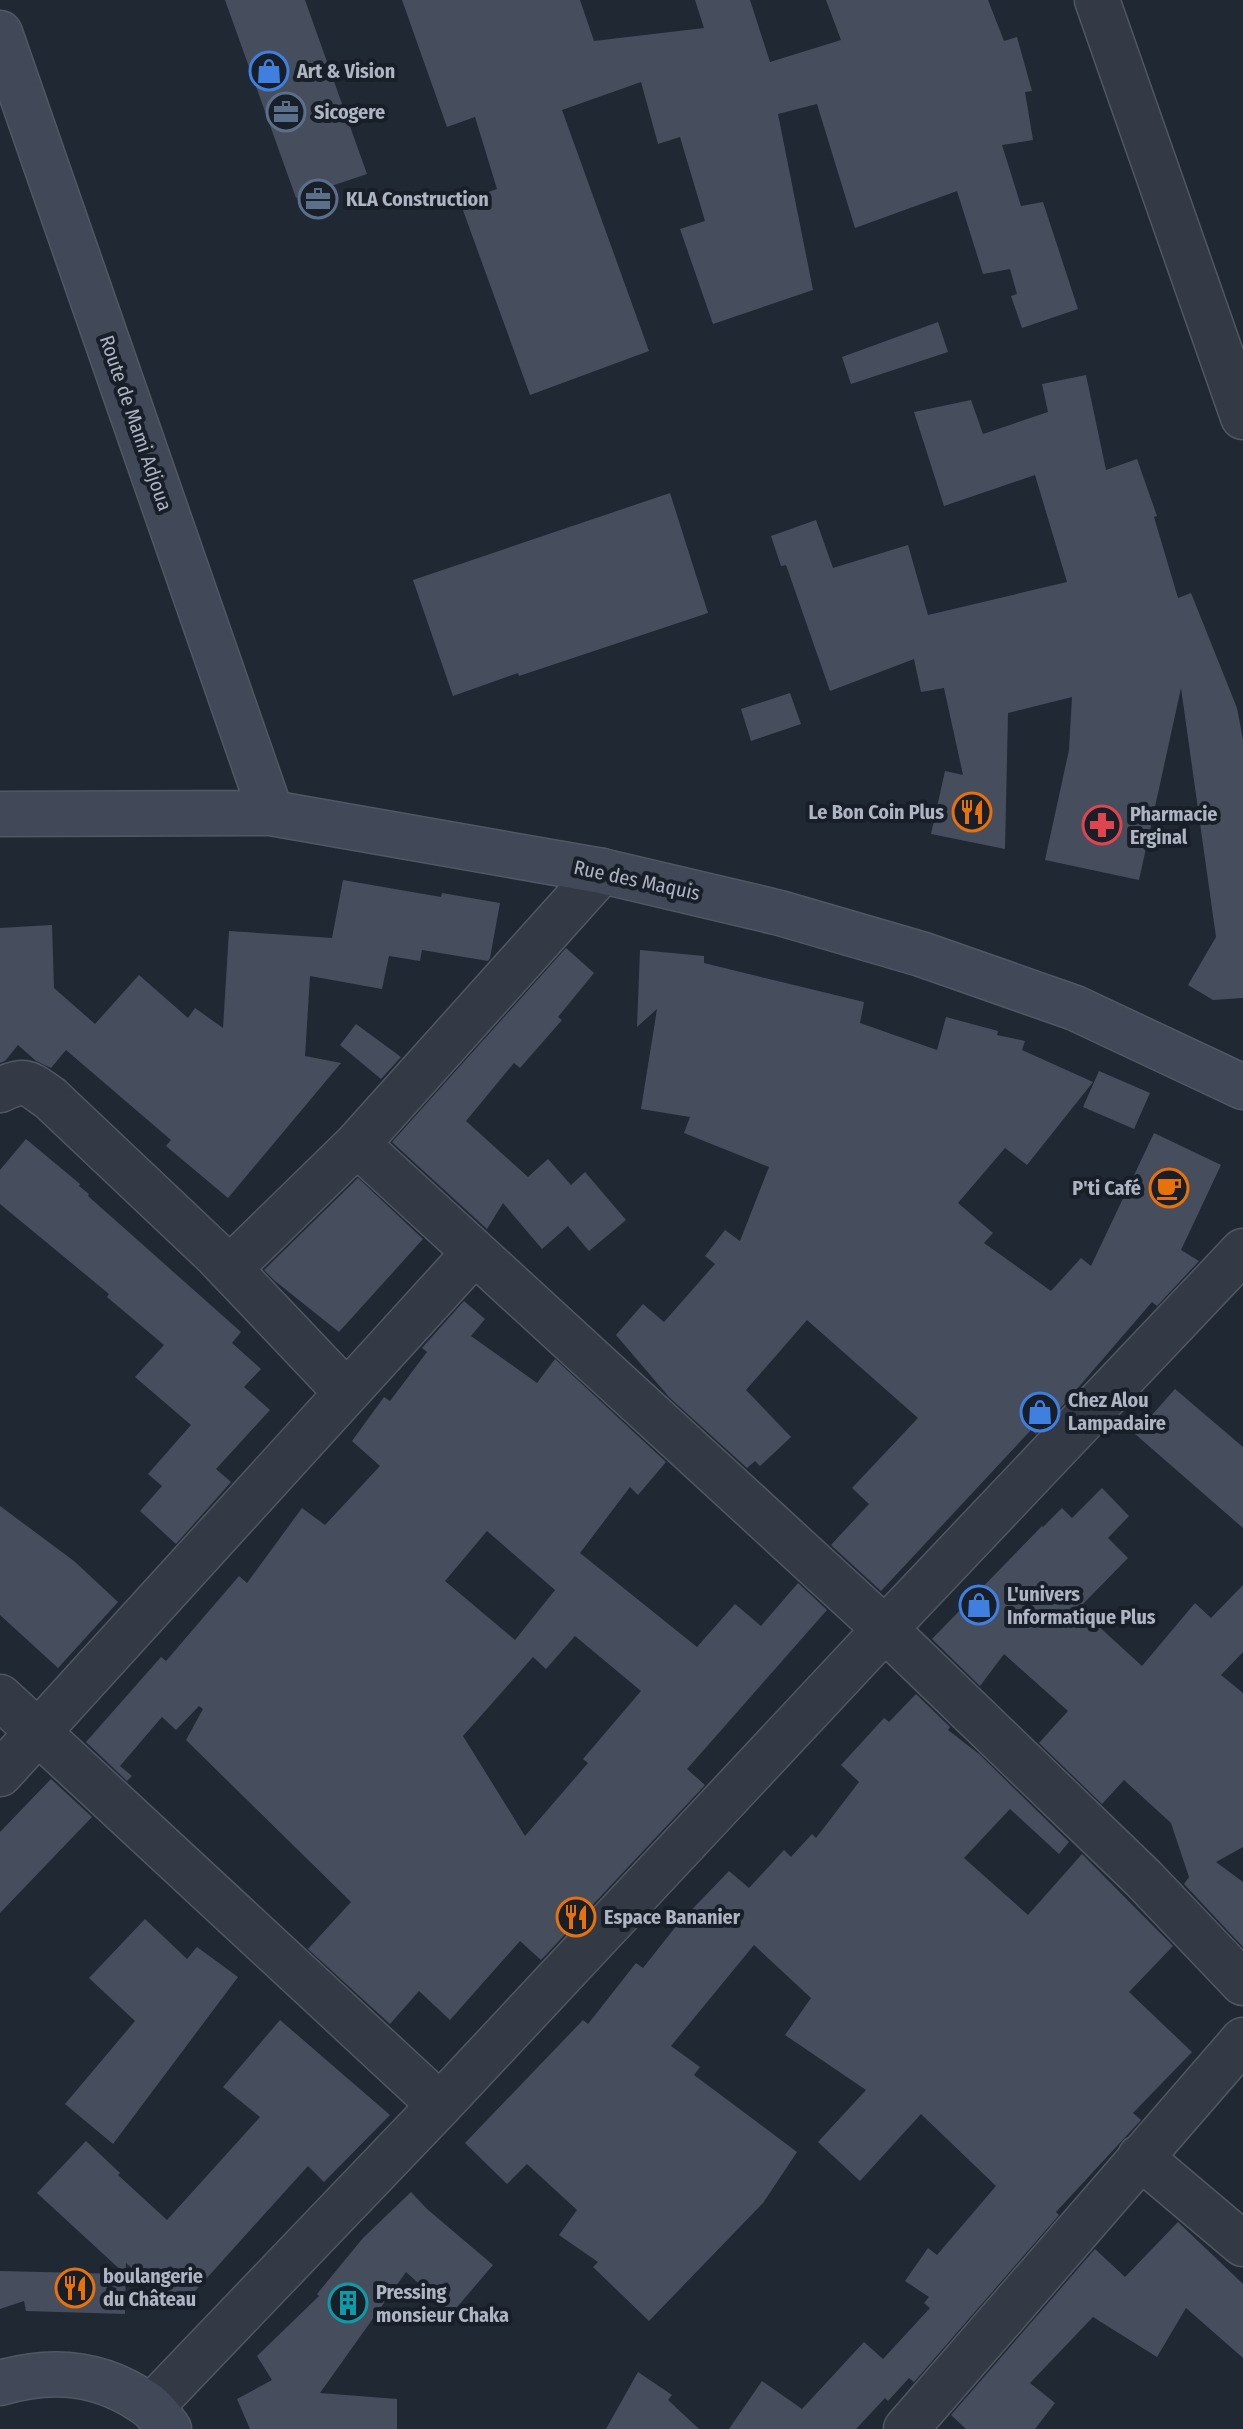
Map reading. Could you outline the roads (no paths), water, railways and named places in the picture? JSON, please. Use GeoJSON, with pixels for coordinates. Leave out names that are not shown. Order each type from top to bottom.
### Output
{"type":"FeatureCollection","features":[{"type":"Feature","properties":{"kind":"street"},"geometry":{"type":"LineString","coordinates":[[1097,0],[1243,417]]}},
{"type":"Feature","properties":{"kind":"street","name":"Route de Mami Adjoua"},"geometry":{"type":"LineString","coordinates":[[0,33],[271,813]]}},
{"type":"Feature","properties":{"kind":"street","name":"Rue des Maquis"},"geometry":{"type":"LineString","coordinates":[[0,814],[271,813],[602,871],[780,913],[921,954],[1075,1008],[1243,1087]]}},
{"type":"Feature","properties":{"kind":"street"},"geometry":{"type":"LineString","coordinates":[[229,1269],[357,1144],[602,871]]}},
{"type":"Feature","properties":{"kind":"street"},"geometry":{"type":"LineString","coordinates":[[0,1090],[27,1082],[50,1098],[229,1269],[346,1392]]}},
{"type":"Feature","properties":{"kind":"street"},"geometry":{"type":"LineString","coordinates":[[357,1144],[885,1629],[1143,1878],[1243,1983]]}},
{"type":"Feature","properties":{"kind":"street"},"geometry":{"type":"LineString","coordinates":[[0,2383],[53,2372],[105,2381],[160,2418],[440,2105],[1243,1251]]}},
{"type":"Feature","properties":{"kind":"street"},"geometry":{"type":"LineString","coordinates":[[0,1774],[474,1253]]}},
{"type":"Feature","properties":{"kind":"street"},"geometry":{"type":"LineString","coordinates":[[0,1697],[440,2105]]}},
{"type":"Feature","properties":{"kind":"street"},"geometry":{"type":"LineString","coordinates":[[906,2429],[1243,2040]]}},
{"type":"Feature","properties":{"kind":"street"},"geometry":{"type":"LineString","coordinates":[[1140,2157],[1243,2244]]}},
{"type":"Feature","properties":{"kind":"place","name":"Art & Vision"},"geometry":{"type":"Point","coordinates":[269,71]}},
{"type":"Feature","properties":{"kind":"place","name":"Sicogere"},"geometry":{"type":"Point","coordinates":[286,112]}},
{"type":"Feature","properties":{"kind":"place","name":"KLA Construction"},"geometry":{"type":"Point","coordinates":[318,199]}},
{"type":"Feature","properties":{"kind":"place","name":"Le Bon Coin Plus"},"geometry":{"type":"Point","coordinates":[972,812]}},
{"type":"Feature","properties":{"kind":"place","name":"Pharmacie Erginal"},"geometry":{"type":"Point","coordinates":[1102,825]}},
{"type":"Feature","properties":{"kind":"place","name":"P'ti Café"},"geometry":{"type":"Point","coordinates":[1169,1188]}},
{"type":"Feature","properties":{"kind":"place","name":"Chez Alou Lampadaire"},"geometry":{"type":"Point","coordinates":[1040,1412]}},
{"type":"Feature","properties":{"kind":"place","name":"L'univers Informatique Plus"},"geometry":{"type":"Point","coordinates":[979,1605]}},
{"type":"Feature","properties":{"kind":"place","name":"Espace Bananier"},"geometry":{"type":"Point","coordinates":[576,1917]}},
{"type":"Feature","properties":{"kind":"place","name":"boulangerie du Château"},"geometry":{"type":"Point","coordinates":[75,2288]}},
{"type":"Feature","properties":{"kind":"place","name":"Pressing monsieur Chaka"},"geometry":{"type":"Point","coordinates":[348,2303]}}]}
